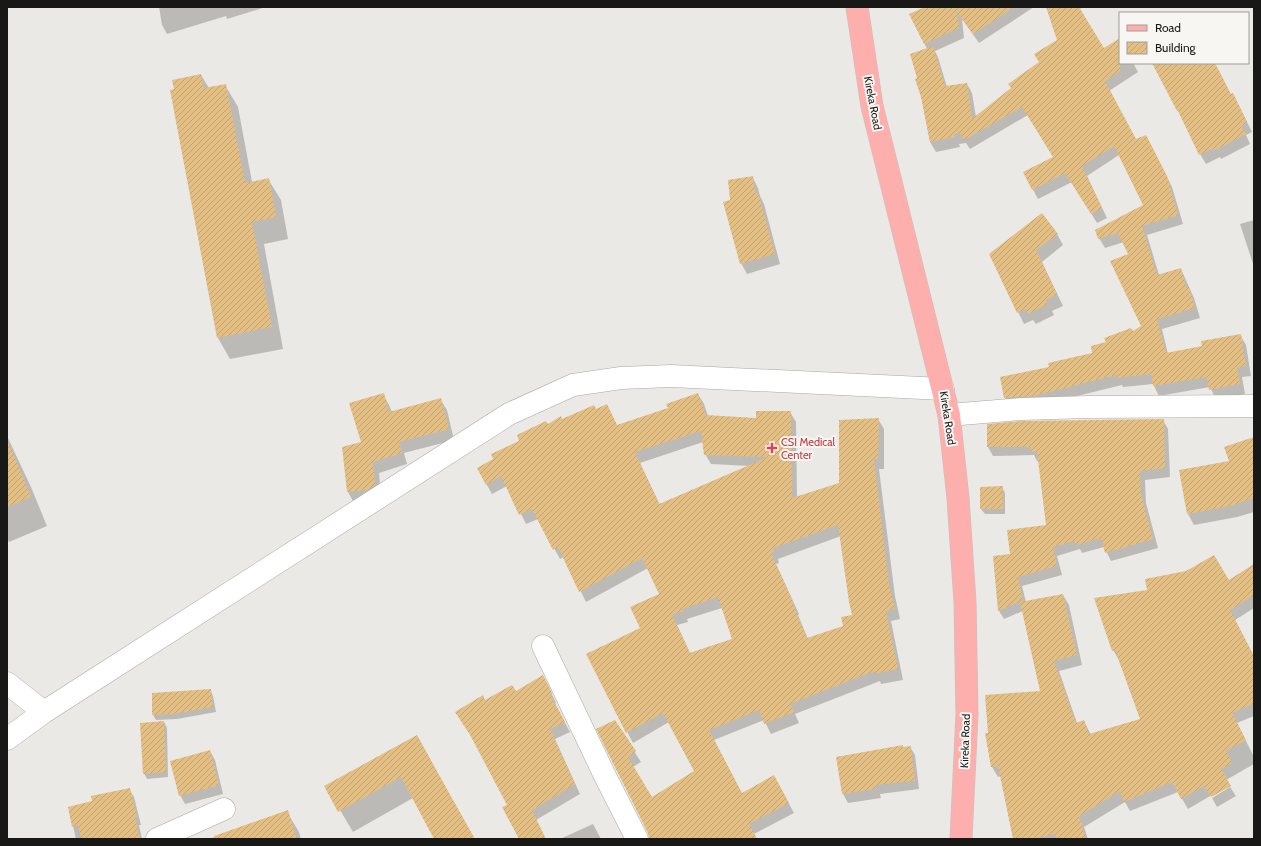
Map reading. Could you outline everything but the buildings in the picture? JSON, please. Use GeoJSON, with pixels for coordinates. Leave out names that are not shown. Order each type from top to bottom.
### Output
{"type":"FeatureCollection","features":[{"type":"Feature","properties":{"kind":"main road","name":"Kireka Road"},"geometry":{"type":"LineString","coordinates":[[858,7],[872,106],[949,415],[958,498],[965,602],[966,714],[961,839]]}},
{"type":"Feature","properties":{"kind":"street"},"geometry":{"type":"LineString","coordinates":[[7,740],[44,712],[509,414],[573,385],[621,378],[671,376],[943,389]]}},
{"type":"Feature","properties":{"kind":"street"},"geometry":{"type":"LineString","coordinates":[[949,415],[1044,408],[1254,406]]}},
{"type":"Feature","properties":{"kind":"street"},"geometry":{"type":"LineString","coordinates":[[543,646],[637,839]]}},
{"type":"Feature","properties":{"kind":"street"},"geometry":{"type":"LineString","coordinates":[[7,683],[44,712]]}},
{"type":"Feature","properties":{"kind":"street"},"geometry":{"type":"LineString","coordinates":[[157,839],[224,808]]}},
{"type":"Feature","properties":{"kind":"place","name":"CSI Medical Center"},"geometry":{"type":"Point","coordinates":[772,448]}}]}
